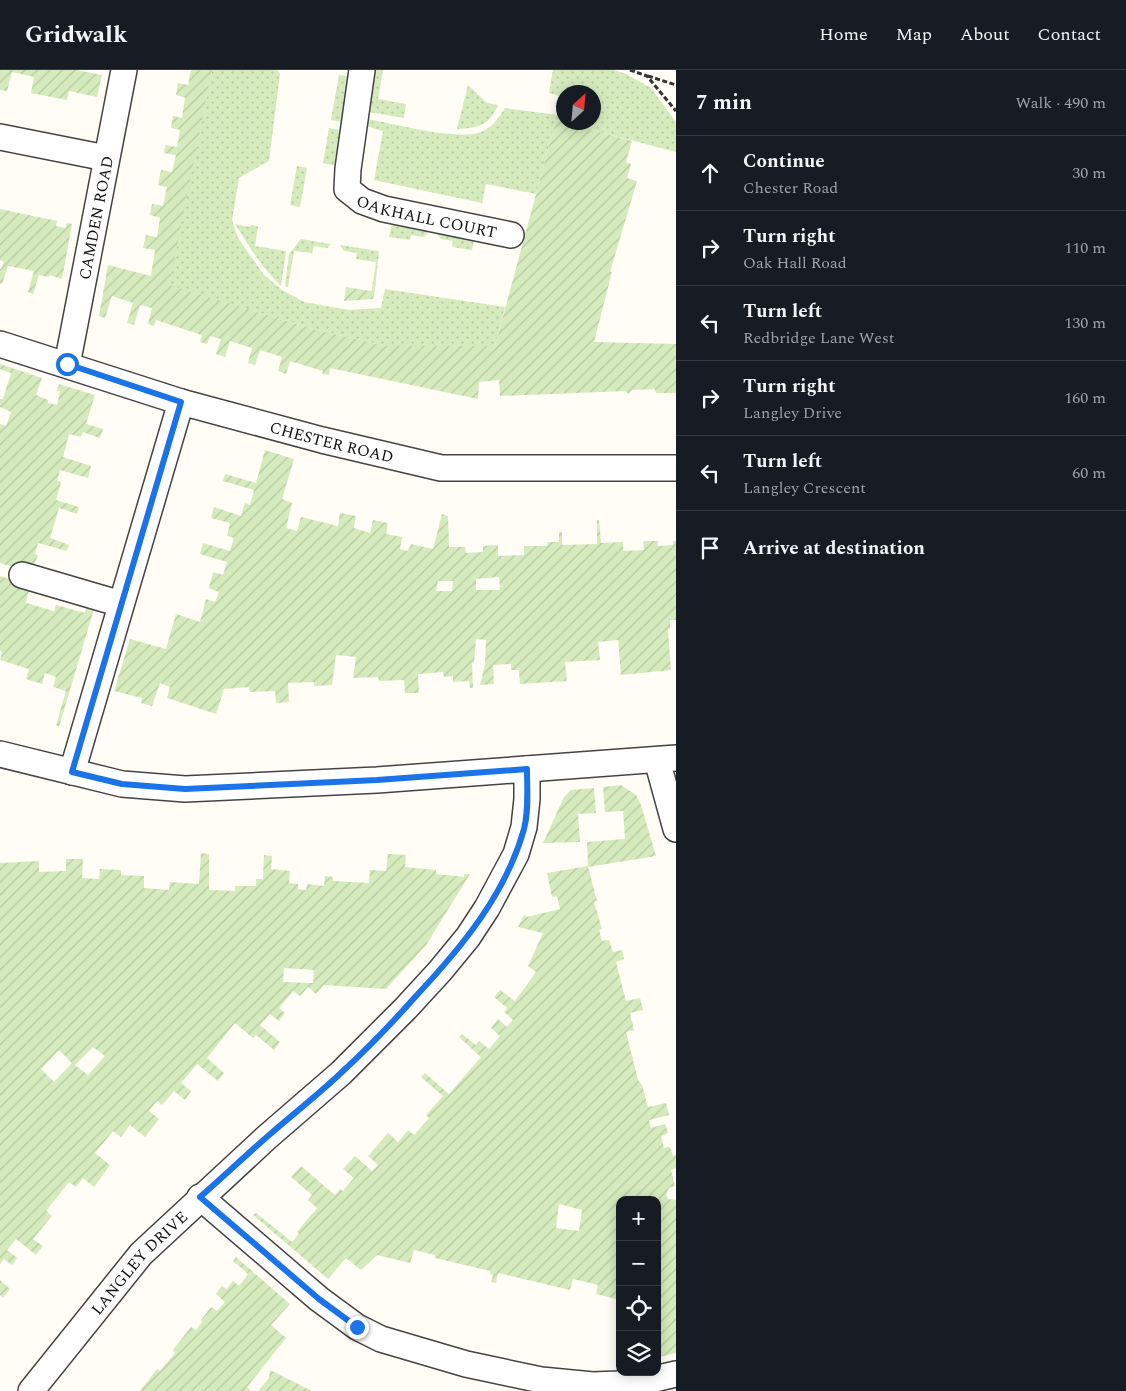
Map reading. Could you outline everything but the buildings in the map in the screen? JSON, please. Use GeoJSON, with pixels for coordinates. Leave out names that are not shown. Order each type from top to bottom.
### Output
{"type":"FeatureCollection","features":[{"type":"Feature","properties":{"kind":"street","name":"CAMDEN ROAD"},"geometry":{"type":"LineString","coordinates":[[67,364],[124,70]]}},
{"type":"Feature","properties":{"kind":"street","name":"OAKHALL COURT"},"geometry":{"type":"LineString","coordinates":[[362,70],[348,169],[348,189],[362,201],[384,209],[511,235]]}},
{"type":"Feature","properties":{"kind":"street"},"geometry":{"type":"LineString","coordinates":[[0,136],[106,158]]}},
{"type":"Feature","properties":{"kind":"street","name":"CHESTER ROAD"},"geometry":{"type":"LineString","coordinates":[[0,344],[181,402],[322,440],[441,468],[676,468]]}},
{"type":"Feature","properties":{"kind":"street"},"geometry":{"type":"LineString","coordinates":[[72,772],[181,402]]}},
{"type":"Feature","properties":{"kind":"street"},"geometry":{"type":"LineString","coordinates":[[22,575],[122,604]]}},
{"type":"Feature","properties":{"kind":"street"},"geometry":{"type":"LineString","coordinates":[[0,754],[122,784],[185,789],[377,780],[667,759],[676,829]]}},
{"type":"Feature","properties":{"kind":"street","name":"LANGLEY DRIVE"},"geometry":{"type":"LineString","coordinates":[[31,1391],[141,1254],[200,1197],[341,1073],[440,971],[468,937],[487,908],[516,854],[524,827],[527,799],[527,769]]}},
{"type":"Feature","properties":{"kind":"street"},"geometry":{"type":"LineString","coordinates":[[200,1197],[319,1299],[357,1327],[381,1339],[466,1364],[541,1380],[593,1385],[618,1384],[646,1381],[676,1374]]}},
{"type":"Feature","properties":{"kind":"path"},"geometry":{"type":"LineString","coordinates":[[630,70],[676,85]]}},
{"type":"Feature","properties":{"kind":"path"},"geometry":{"type":"LineString","coordinates":[[648,76],[676,111]]}},
{"type":"Feature","properties":{"kind":"green space"},"geometry":{"type":"Polygon","coordinates":[[[0,70],[77,70],[102,75],[97,97],[69,91],[67,100],[31,93],[34,77],[12,72],[7,91],[0,90],[0,70]]]}},
{"type":"Feature","properties":{"kind":"green space"},"geometry":{"type":"Polygon","coordinates":[[[191,70],[212,70],[169,285],[313,329],[386,346],[495,346],[556,120],[556,130],[592,130],[632,141],[626,162],[631,164],[627,178],[637,181],[610,272],[612,272],[594,342],[676,344],[676,393],[656,393],[655,389],[632,390],[629,394],[625,391],[500,396],[499,380],[479,382],[478,399],[330,368],[329,375],[322,374],[323,371],[290,361],[286,374],[278,371],[282,357],[260,350],[255,365],[248,363],[252,348],[230,341],[225,357],[216,354],[221,339],[210,336],[207,344],[200,342],[202,335],[156,320],[154,326],[148,324],[152,308],[140,305],[134,325],[127,323],[133,303],[112,296],[105,318],[99,316],[108,265],[151,276],[155,250],[143,248],[146,235],[157,237],[160,218],[150,215],[152,204],[163,206],[167,187],[158,185],[161,170],[172,172],[176,155],[164,153],[165,145],[177,147],[180,130],[171,128],[173,116],[182,118],[185,98],[176,95],[178,83],[188,85],[191,70]]]}},
{"type":"Feature","properties":{"kind":"green space"},"geometry":{"type":"Polygon","coordinates":[[[212,70],[277,70],[280,74],[269,161],[239,178],[232,220],[238,238],[264,275],[282,290],[304,302],[349,310],[381,308],[385,289],[505,307],[495,346],[386,346],[313,329],[168,285],[212,70]]]}},
{"type":"Feature","properties":{"kind":"green space"},"geometry":{"type":"Polygon","coordinates":[[[370,70],[383,70],[378,99],[406,104],[404,118],[363,111],[370,70]]]}},
{"type":"Feature","properties":{"kind":"green space"},"geometry":{"type":"Polygon","coordinates":[[[553,70],[614,70],[626,74],[651,88],[676,122],[676,152],[592,130],[601,130],[601,85],[556,85],[556,95],[549,93],[553,70]]]}},
{"type":"Feature","properties":{"kind":"green space"},"geometry":{"type":"Polygon","coordinates":[[[339,75],[352,77],[344,122],[331,120],[339,75]]]}},
{"type":"Feature","properties":{"kind":"green space"},"geometry":{"type":"Polygon","coordinates":[[[468,85],[487,103],[498,105],[487,122],[477,127],[457,129],[468,85]]]}},
{"type":"Feature","properties":{"kind":"green space"},"geometry":{"type":"Polygon","coordinates":[[[505,108],[556,115],[536,194],[486,184],[482,203],[374,180],[383,131],[366,126],[363,118],[438,133],[467,135],[486,129],[497,120],[505,108]]]}},
{"type":"Feature","properties":{"kind":"green space"},"geometry":{"type":"Polygon","coordinates":[[[329,128],[344,131],[337,166],[323,163],[329,128]]]}},
{"type":"Feature","properties":{"kind":"green space"},"geometry":{"type":"Polygon","coordinates":[[[297,166],[307,168],[300,207],[290,205],[297,166]]]}},
{"type":"Feature","properties":{"kind":"green space"},"geometry":{"type":"Polygon","coordinates":[[[0,209],[57,221],[56,226],[65,228],[67,223],[72,224],[62,279],[50,275],[48,277],[39,275],[33,294],[28,292],[34,271],[8,266],[2,284],[0,284],[0,269],[4,262],[0,260],[0,209]]]}},
{"type":"Feature","properties":{"kind":"green space"},"geometry":{"type":"Polygon","coordinates":[[[393,219],[429,226],[427,234],[423,237],[411,235],[410,240],[389,237],[393,219]]]}},
{"type":"Feature","properties":{"kind":"green space"},"geometry":{"type":"Polygon","coordinates":[[[235,224],[250,227],[251,225],[258,226],[255,246],[286,251],[281,286],[262,264],[235,224]]]}},
{"type":"Feature","properties":{"kind":"green space"},"geometry":{"type":"Polygon","coordinates":[[[438,227],[475,235],[472,250],[452,247],[453,241],[441,239],[437,234],[438,227]]]}},
{"type":"Feature","properties":{"kind":"green space"},"geometry":{"type":"Polygon","coordinates":[[[301,239],[331,244],[327,248],[314,246],[312,253],[294,251],[288,287],[285,286],[289,254],[301,239]]]}},
{"type":"Feature","properties":{"kind":"green space"},"geometry":{"type":"Polygon","coordinates":[[[340,245],[379,251],[375,290],[372,289],[376,262],[356,259],[357,253],[344,251],[340,245]]]}},
{"type":"Feature","properties":{"kind":"green space"},"geometry":{"type":"Polygon","coordinates":[[[346,287],[375,290],[373,299],[344,301],[346,287]]]}},
{"type":"Feature","properties":{"kind":"green space"},"geometry":{"type":"Polygon","coordinates":[[[0,364],[42,378],[36,395],[48,400],[48,403],[57,405],[60,391],[57,391],[59,384],[95,395],[86,424],[103,429],[100,438],[83,432],[81,437],[69,434],[63,457],[91,466],[88,478],[60,470],[57,481],[61,482],[56,500],[79,507],[77,514],[59,508],[50,538],[69,545],[67,551],[38,543],[35,554],[38,555],[34,566],[38,575],[0,563],[0,424],[6,426],[11,412],[0,407],[0,399],[3,399],[11,373],[0,369],[0,364]]]}},
{"type":"Feature","properties":{"kind":"green space"},"geometry":{"type":"Polygon","coordinates":[[[265,450],[294,459],[282,499],[292,503],[286,528],[297,531],[301,517],[338,526],[340,513],[356,516],[354,528],[370,533],[373,520],[388,523],[386,534],[402,537],[400,549],[408,551],[411,544],[433,549],[442,514],[448,516],[449,547],[465,547],[466,553],[483,552],[483,546],[498,545],[498,556],[524,555],[524,546],[547,546],[548,542],[559,542],[559,532],[562,532],[562,545],[597,544],[597,520],[599,520],[601,543],[623,542],[623,551],[644,550],[643,541],[658,541],[658,546],[673,545],[673,541],[676,541],[676,620],[670,620],[670,629],[668,630],[671,670],[621,675],[618,640],[598,642],[600,660],[565,662],[567,681],[520,684],[519,670],[511,670],[511,664],[493,665],[494,684],[480,685],[485,664],[486,640],[476,639],[474,662],[472,663],[473,688],[470,688],[469,681],[453,682],[453,676],[444,677],[443,672],[418,674],[419,693],[405,693],[404,680],[379,681],[378,677],[353,678],[356,657],[336,655],[332,685],[314,686],[314,682],[288,683],[289,702],[276,703],[275,691],[250,692],[249,687],[224,689],[216,714],[167,698],[170,687],[160,683],[152,706],[141,703],[142,698],[114,691],[130,639],[166,649],[176,614],[200,622],[206,599],[215,602],[219,592],[209,588],[213,572],[223,575],[227,562],[200,554],[203,543],[230,551],[234,538],[227,536],[230,523],[211,518],[214,507],[241,516],[245,503],[250,505],[254,490],[223,481],[225,474],[256,483],[265,450]],[[499,577],[476,579],[476,590],[500,590],[499,577]],[[438,581],[436,591],[452,591],[453,581],[438,581]]]}},
{"type":"Feature","properties":{"kind":"green space"},"geometry":{"type":"Polygon","coordinates":[[[0,576],[16,581],[29,590],[26,603],[54,611],[56,605],[85,613],[89,601],[96,602],[59,727],[56,725],[66,691],[53,687],[56,677],[45,673],[42,684],[26,679],[29,669],[0,660],[2,652],[0,651],[0,576]]]}},
{"type":"Feature","properties":{"kind":"green space"},"geometry":{"type":"Polygon","coordinates":[[[621,785],[636,795],[641,805],[656,856],[588,867],[597,901],[594,902],[602,929],[599,930],[602,941],[609,940],[613,952],[622,950],[624,959],[616,962],[626,1001],[640,998],[643,1010],[630,1013],[634,1030],[626,1032],[638,1080],[642,1085],[648,1107],[666,1103],[669,1115],[649,1120],[651,1128],[665,1124],[668,1133],[661,1136],[664,1148],[670,1147],[673,1156],[676,1155],[676,1168],[671,1170],[675,1186],[669,1188],[666,1195],[668,1199],[676,1200],[676,1353],[661,1357],[661,1196],[616,1196],[616,1299],[596,1294],[598,1285],[573,1279],[570,1290],[498,1273],[496,1283],[491,1282],[493,1275],[490,1274],[490,1271],[435,1258],[435,1255],[414,1250],[410,1263],[377,1255],[361,1270],[346,1258],[328,1279],[253,1215],[256,1213],[292,1242],[299,1234],[297,1232],[317,1208],[308,1200],[312,1195],[291,1177],[301,1166],[335,1195],[340,1189],[343,1191],[354,1178],[343,1169],[355,1156],[372,1171],[378,1165],[368,1156],[388,1133],[398,1142],[408,1130],[414,1135],[429,1118],[426,1115],[443,1096],[421,1077],[425,1073],[449,1094],[481,1057],[459,1037],[462,1034],[476,1045],[479,1041],[489,1049],[500,1036],[491,1028],[498,1019],[507,1027],[513,1020],[504,1012],[507,1008],[494,997],[500,990],[515,1001],[536,972],[528,966],[543,933],[518,927],[524,915],[527,917],[560,909],[557,896],[552,897],[547,873],[588,866],[587,842],[625,839],[623,811],[605,812],[603,787],[621,785]],[[559,1204],[556,1228],[579,1231],[582,1210],[559,1204]]]}},
{"type":"Feature","properties":{"kind":"green space"},"geometry":{"type":"Polygon","coordinates":[[[594,788],[596,813],[578,814],[580,842],[543,843],[564,797],[571,790],[594,788]]]}},
{"type":"Feature","properties":{"kind":"green space"},"geometry":{"type":"Polygon","coordinates":[[[201,853],[209,854],[209,890],[235,891],[235,886],[256,886],[256,879],[263,879],[264,855],[272,856],[271,869],[290,871],[289,883],[298,884],[298,889],[306,890],[307,884],[324,886],[325,876],[333,877],[333,881],[369,883],[370,870],[386,871],[388,854],[406,855],[405,867],[436,870],[436,874],[464,877],[464,874],[470,874],[426,945],[386,989],[324,985],[316,994],[308,987],[300,996],[293,991],[279,1008],[285,1013],[279,1021],[270,1014],[260,1025],[280,1042],[274,1050],[256,1035],[253,1038],[235,1023],[207,1058],[224,1073],[218,1081],[197,1064],[181,1083],[191,1091],[185,1100],[174,1091],[162,1105],[157,1101],[149,1111],[159,1119],[145,1137],[130,1125],[121,1137],[113,1131],[95,1153],[110,1165],[94,1187],[83,1178],[76,1187],[69,1182],[46,1211],[52,1216],[33,1239],[43,1246],[36,1255],[16,1239],[7,1250],[17,1258],[12,1265],[4,1259],[0,1264],[0,863],[39,861],[39,872],[66,871],[66,859],[83,859],[82,878],[99,879],[100,869],[121,870],[121,875],[144,876],[144,888],[169,890],[170,882],[199,884],[201,853]],[[284,968],[283,982],[313,983],[314,970],[284,968]],[[93,1047],[75,1065],[88,1075],[105,1056],[93,1047]],[[59,1050],[41,1069],[54,1082],[72,1063],[59,1050]]]}},
{"type":"Feature","properties":{"kind":"green space"},"geometry":{"type":"Polygon","coordinates":[[[236,1257],[290,1304],[271,1325],[286,1338],[247,1387],[251,1391],[140,1391],[157,1369],[160,1371],[175,1353],[173,1350],[191,1327],[196,1330],[211,1307],[217,1311],[225,1302],[216,1294],[222,1286],[227,1289],[233,1281],[239,1286],[248,1274],[233,1261],[236,1257]]]}},
{"type":"Feature","properties":{"kind":"green space"},"geometry":{"type":"Polygon","coordinates":[[[0,1280],[10,1289],[3,1298],[0,1295],[0,1280]]]}},
{"type":"Feature","properties":{"kind":"green space"},"geometry":{"type":"Polygon","coordinates":[[[270,1370],[312,1391],[258,1391],[269,1378],[270,1370]]]}},
{"type":"Feature","properties":{"kind":"route"},"geometry":{"type":"LineString","coordinates":[[67,364],[181,402],[72,772],[122,784],[185,789],[377,780],[527,769],[527,799],[524,827],[516,854],[487,908],[468,937],[440,971],[374,1041],[341,1073],[200,1197],[319,1299],[357,1327]]}}]}
